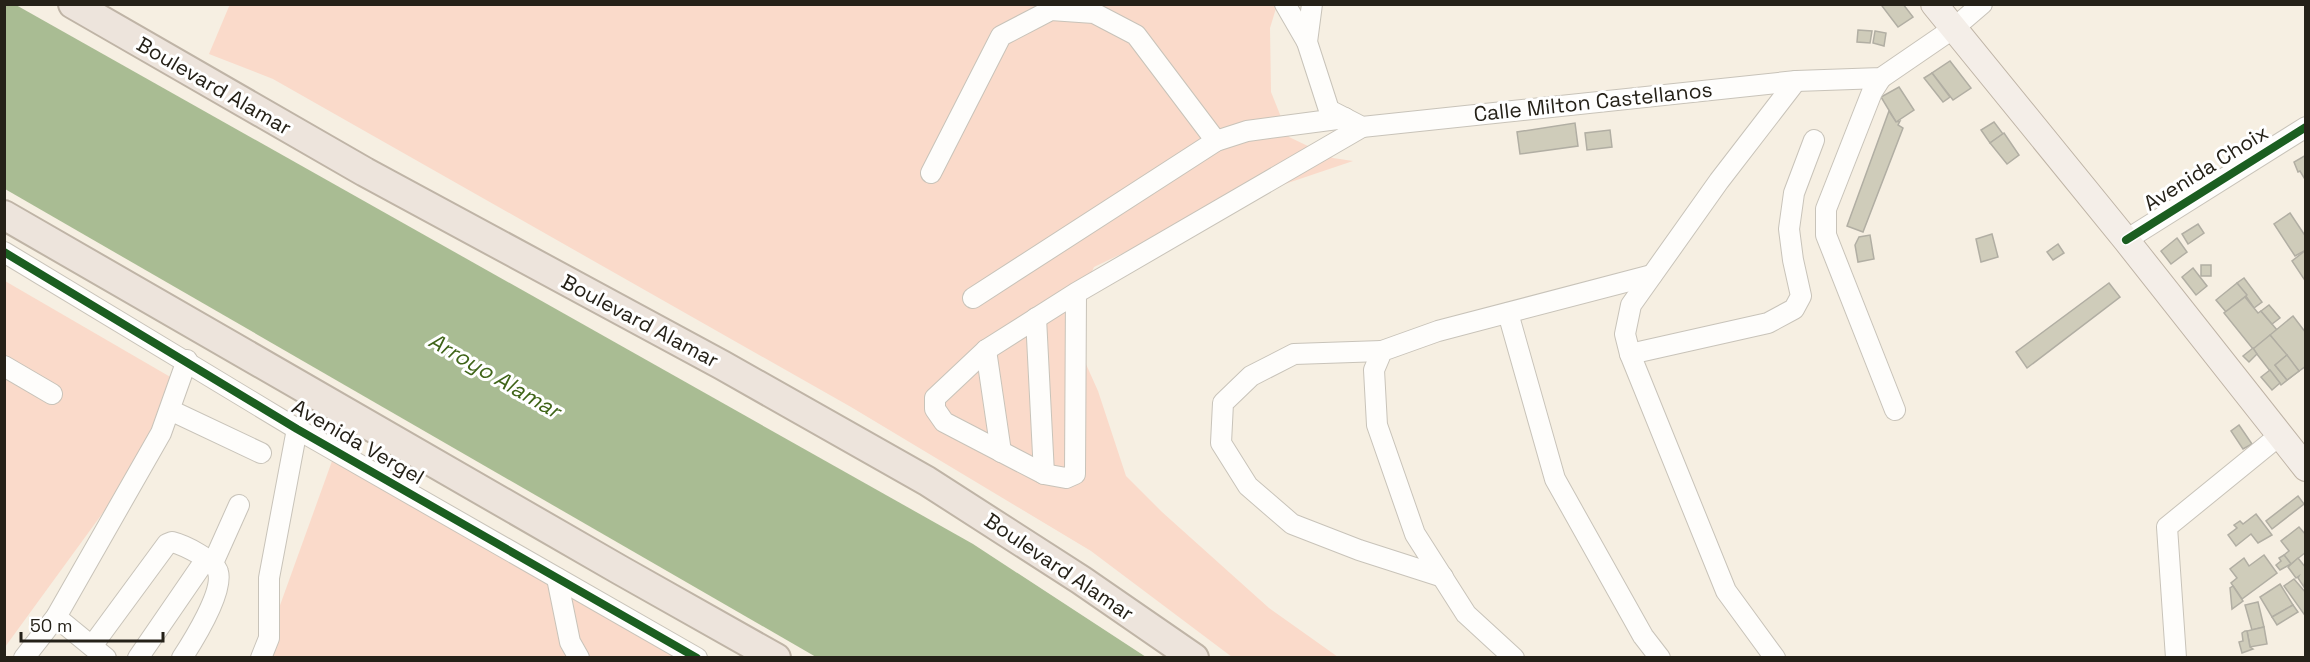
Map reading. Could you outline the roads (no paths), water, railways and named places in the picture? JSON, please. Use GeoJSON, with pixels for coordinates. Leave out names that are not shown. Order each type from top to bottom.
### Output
{"type":"FeatureCollection","features":[{"type":"Feature","properties":{"kind":"highway","name":"Boulevard Alamar"},"geometry":{"type":"LineString","coordinates":[[73,4],[365,172],[722,365],[927,482],[1071,574],[1194,657]]}},
{"type":"Feature","properties":{"kind":"highway"},"geometry":{"type":"LineString","coordinates":[[4,214],[599,558],[776,657]]}},
{"type":"Feature","properties":{"kind":"main road"},"geometry":{"type":"LineString","coordinates":[[1934,4],[2126,240],[2306,468]]}},
{"type":"Feature","properties":{"kind":"street"},"geometry":{"type":"LineString","coordinates":[[1285,4],[1307,42],[1329,110],[1354,122]]}},
{"type":"Feature","properties":{"kind":"street"},"geometry":{"type":"LineString","coordinates":[[1307,42],[1312,4]]}},
{"type":"Feature","properties":{"kind":"street"},"geometry":{"type":"LineString","coordinates":[[1896,410],[1826,235],[1826,209],[1872,92],[1881,78],[1954,28],[1982,4]]}},
{"type":"Feature","properties":{"kind":"street"},"geometry":{"type":"LineString","coordinates":[[931,173],[1001,36],[1051,10],[1094,13],[1136,34],[1216,141]]}},
{"type":"Feature","properties":{"kind":"street","name":"Calle Milton Castellanos"},"geometry":{"type":"LineString","coordinates":[[973,298],[1216,141],[1247,130],[1796,81],[1881,78]]}},
{"type":"Feature","properties":{"kind":"street"},"geometry":{"type":"LineString","coordinates":[[1775,657],[1726,591],[1630,354],[1625,334],[1631,304],[1719,182],[1796,81]]}},
{"type":"Feature","properties":{"kind":"street"},"geometry":{"type":"LineString","coordinates":[[1076,293],[1075,474],[1066,478],[1044,474],[944,422],[935,409],[935,398],[986,350],[1076,293],[1354,122]]}},
{"type":"Feature","properties":{"kind":"street","name":"Avenida Choix"},"geometry":{"type":"LineString","coordinates":[[2126,240],[2306,127]]}},
{"type":"Feature","properties":{"kind":"street"},"geometry":{"type":"LineString","coordinates":[[1630,354],[1768,323],[1794,309],[1801,296],[1789,229],[1794,193],[1814,140]]}},
{"type":"Feature","properties":{"kind":"street","name":"Avenida Vergel"},"geometry":{"type":"LineString","coordinates":[[4,252],[187,360],[297,429],[697,657]]}},
{"type":"Feature","properties":{"kind":"street"},"geometry":{"type":"LineString","coordinates":[[1443,577],[1359,550],[1292,524],[1248,486],[1221,443],[1223,403],[1251,376],[1294,354],[1382,351],[1438,331],[1652,275]]}},
{"type":"Feature","properties":{"kind":"street"},"geometry":{"type":"LineString","coordinates":[[1508,313],[1556,479],[1643,636],[1659,657]]}},
{"type":"Feature","properties":{"kind":"street"},"geometry":{"type":"LineString","coordinates":[[1036,318],[1044,474]]}},
{"type":"Feature","properties":{"kind":"street"},"geometry":{"type":"LineString","coordinates":[[986,350],[1002,452]]}},
{"type":"Feature","properties":{"kind":"street"},"geometry":{"type":"LineString","coordinates":[[1382,351],[1374,370],[1377,425],[1415,534],[1466,614],[1514,657]]}},
{"type":"Feature","properties":{"kind":"street"},"geometry":{"type":"LineString","coordinates":[[27,656],[56,617],[161,433],[187,360]]}},
{"type":"Feature","properties":{"kind":"street"},"geometry":{"type":"LineString","coordinates":[[4,366],[52,394]]}},
{"type":"Feature","properties":{"kind":"street"},"geometry":{"type":"LineString","coordinates":[[170,410],[261,453]]}},
{"type":"Feature","properties":{"kind":"street"},"geometry":{"type":"LineString","coordinates":[[261,657],[269,638],[269,578],[297,429]]}},
{"type":"Feature","properties":{"kind":"street"},"geometry":{"type":"LineString","coordinates":[[2176,657],[2167,527],[2280,435]]}},
{"type":"Feature","properties":{"kind":"street"},"geometry":{"type":"LineString","coordinates":[[138,657],[209,561],[239,505]]}},
{"type":"Feature","properties":{"kind":"street"},"geometry":{"type":"LineString","coordinates":[[56,617],[99,652],[167,544],[172,542],[179,544],[209,561],[218,572],[219,580],[206,619],[183,657]]}},
{"type":"Feature","properties":{"kind":"street"},"geometry":{"type":"LineString","coordinates":[[557,578],[570,642],[579,657]]}},
{"type":"Feature","properties":{"kind":"water","name":"Arroyo Alamar"},"geometry":{"type":"Polygon","coordinates":[[[5,4],[16,5],[973,544],[1146,657],[816,657],[5,189],[5,4]]]}}]}
